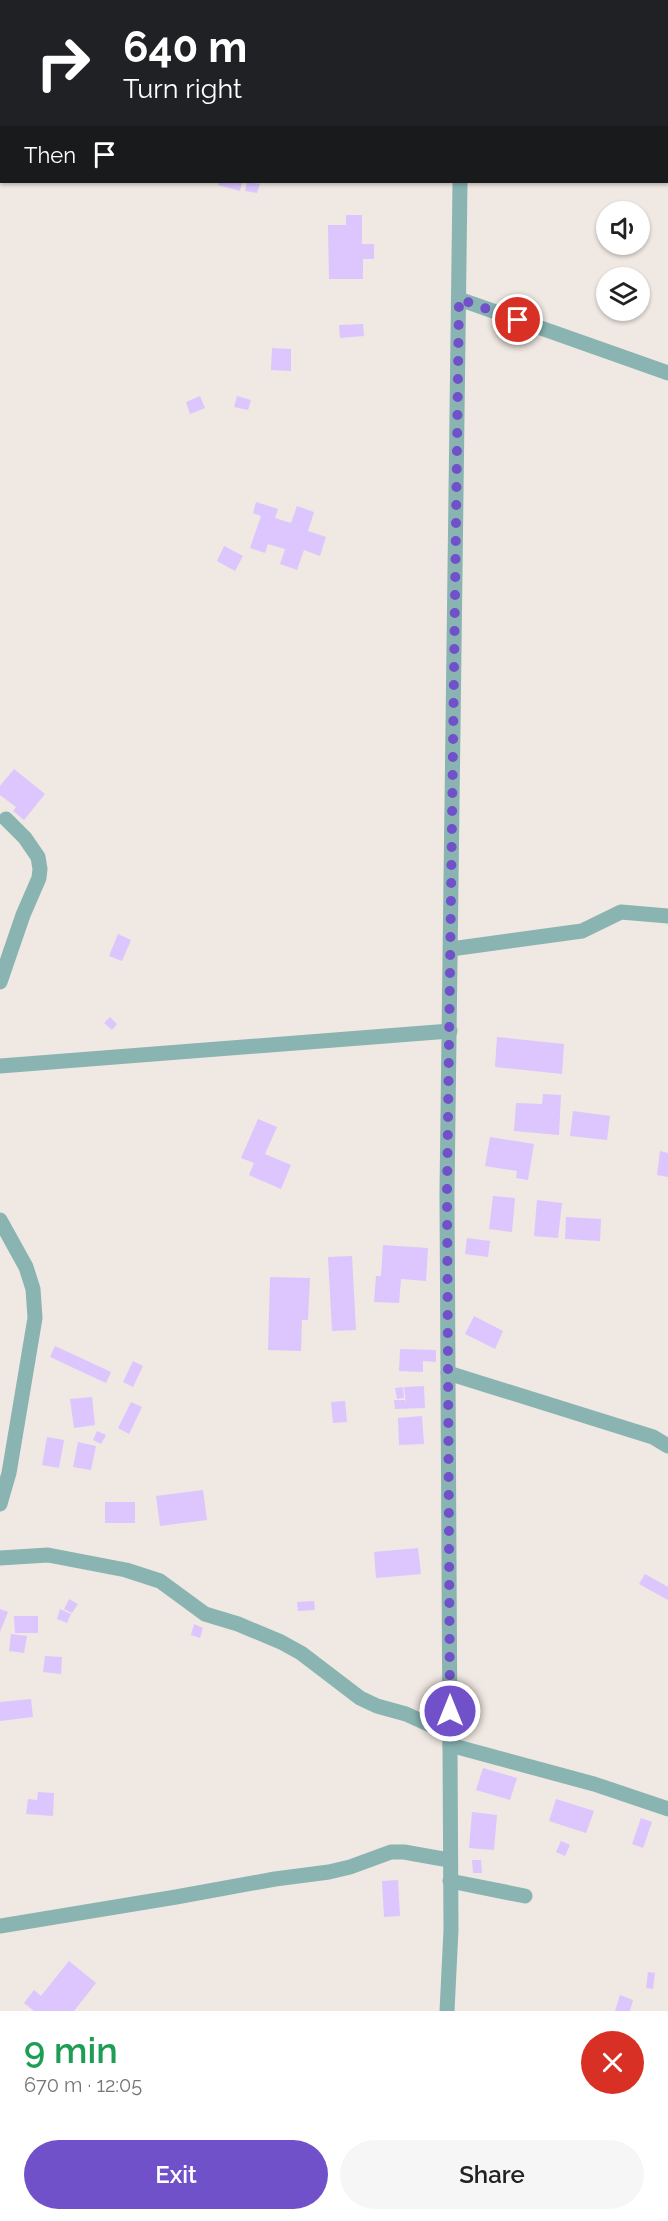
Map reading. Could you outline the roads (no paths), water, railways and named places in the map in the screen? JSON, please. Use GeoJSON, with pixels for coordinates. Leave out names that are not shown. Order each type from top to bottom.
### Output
{"type":"FeatureCollection","features":[{"type":"Feature","properties":{"kind":"street"},"geometry":{"type":"LineString","coordinates":[[447,2011],[451,1930],[447,1193],[460,183]]}},
{"type":"Feature","properties":{"kind":"street"},"geometry":{"type":"LineString","coordinates":[[459,299],[668,373]]}},
{"type":"Feature","properties":{"kind":"street"},"geometry":{"type":"LineString","coordinates":[[0,982],[23,915],[39,878],[40,869],[38,857],[25,838],[6,819]]}},
{"type":"Feature","properties":{"kind":"street"},"geometry":{"type":"LineString","coordinates":[[451,949],[582,931],[621,912],[668,915]]}},
{"type":"Feature","properties":{"kind":"street"},"geometry":{"type":"LineString","coordinates":[[0,1066],[450,1031]]}},
{"type":"Feature","properties":{"kind":"street"},"geometry":{"type":"LineString","coordinates":[[0,1220],[26,1267],[33,1289],[35,1318],[9,1473],[0,1504]]}},
{"type":"Feature","properties":{"kind":"street"},"geometry":{"type":"LineString","coordinates":[[448,1373],[653,1437],[668,1446]]}},
{"type":"Feature","properties":{"kind":"street"},"geometry":{"type":"LineString","coordinates":[[0,1558],[48,1555],[126,1570],[160,1581],[205,1614],[238,1624],[281,1642],[301,1653],[360,1698],[377,1706],[406,1714],[450,1739],[668,1809]]}},
{"type":"Feature","properties":{"kind":"street"},"geometry":{"type":"LineString","coordinates":[[0,1926],[275,1879],[329,1872],[392,1852],[450,1860]]}},
{"type":"Feature","properties":{"kind":"street"},"geometry":{"type":"LineString","coordinates":[[450,1881],[525,1896]]}}]}
